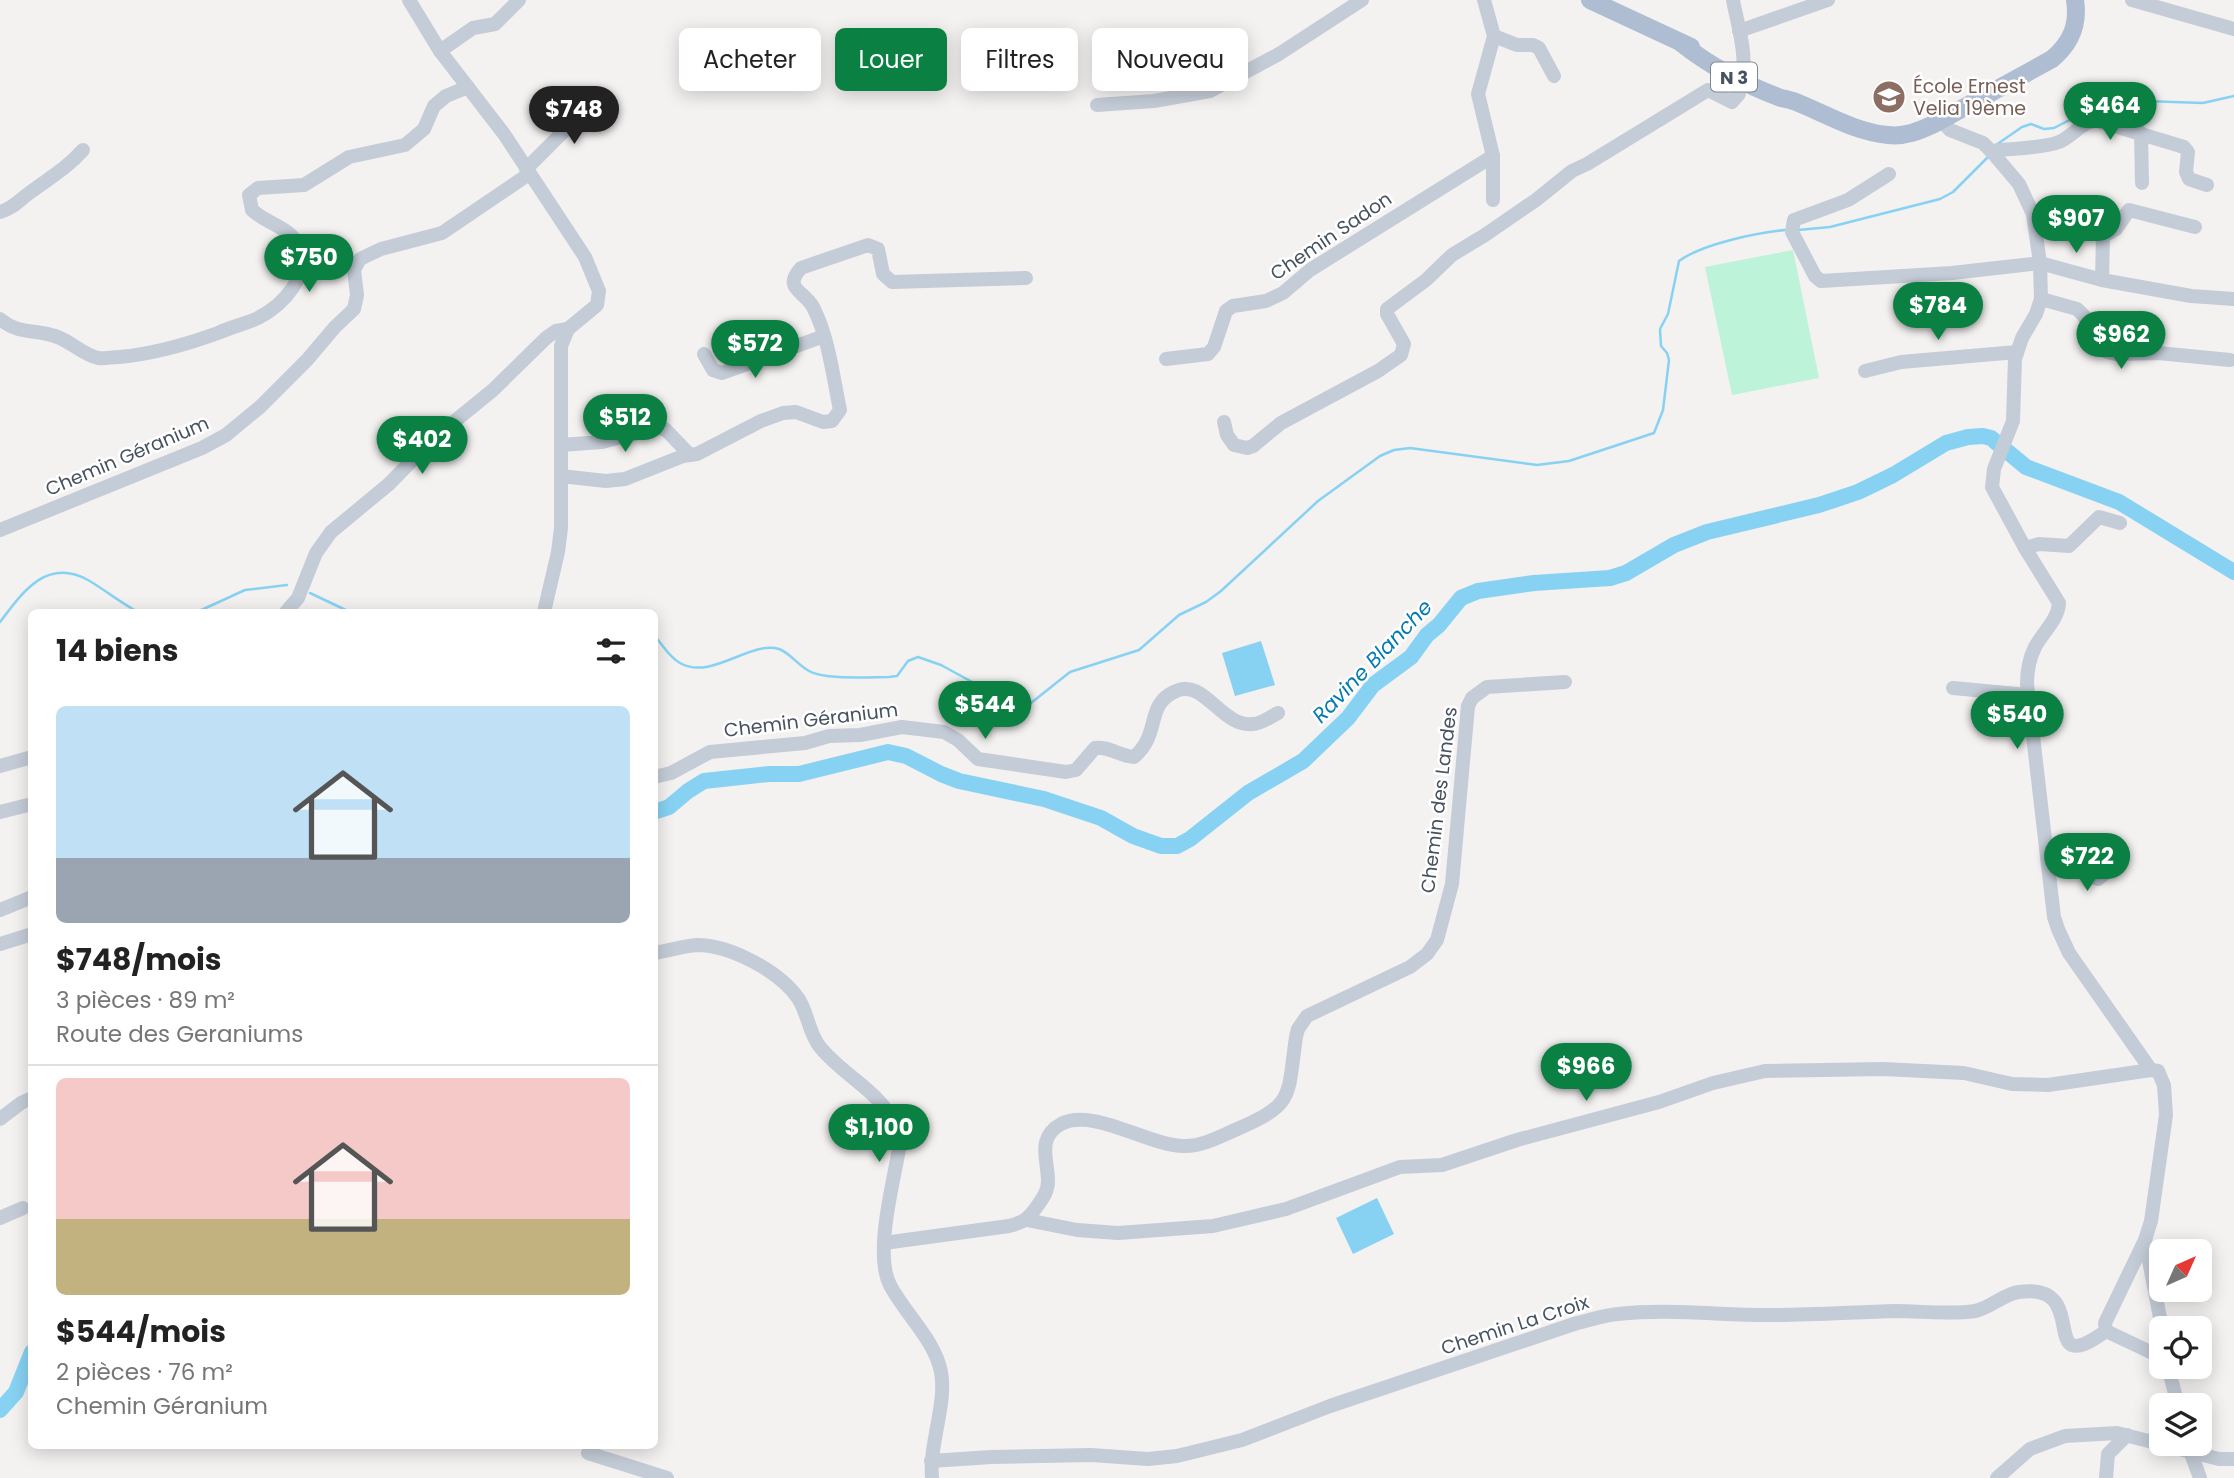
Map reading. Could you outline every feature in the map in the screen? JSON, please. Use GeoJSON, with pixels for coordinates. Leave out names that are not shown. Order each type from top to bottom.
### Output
{"type":"FeatureCollection","features":[{"type":"Feature","properties":{"kind":"main road","name":"N 3"},"geometry":{"type":"LineString","coordinates":[[1590,0],[1681,43],[1739,81],[1845,124],[1886,135],[1909,134],[1941,120],[2014,81],[2060,52],[2067,44],[2076,24],[2074,0]]}},
{"type":"Feature","properties":{"kind":"street"},"geometry":{"type":"LineString","coordinates":[[289,609],[298,598],[322,542],[331,532],[389,484],[434,438],[494,390],[546,338],[556,331],[568,329],[594,309],[599,301],[599,291],[585,257],[504,134],[440,51],[409,0]]}},
{"type":"Feature","properties":{"kind":"street"},"geometry":{"type":"LineString","coordinates":[[440,51],[472,28],[495,24],[519,0]]}},
{"type":"Feature","properties":{"kind":"street"},"geometry":{"type":"LineString","coordinates":[[1097,105],[1154,101],[1210,91],[1279,54],[1362,0]]}},
{"type":"Feature","properties":{"kind":"street"},"geometry":{"type":"LineString","coordinates":[[1484,0],[1494,36],[1478,94],[1493,156],[1493,200]]}},
{"type":"Feature","properties":{"kind":"street"},"geometry":{"type":"LineString","coordinates":[[1224,422],[1227,435],[1234,445],[1247,448],[1288,419],[1378,371],[1401,355],[1404,349],[1387,309],[1426,280],[1452,255],[1526,207],[1573,170],[1587,164],[1702,92],[1714,92],[1724,100],[1732,102],[1739,81],[1742,53],[1732,0]]}},
{"type":"Feature","properties":{"kind":"street"},"geometry":{"type":"LineString","coordinates":[[1739,31],[1828,0]]}},
{"type":"Feature","properties":{"kind":"street"},"geometry":{"type":"LineString","coordinates":[[2132,0],[2234,29]]}},
{"type":"Feature","properties":{"kind":"street"},"geometry":{"type":"LineString","coordinates":[[1494,36],[1517,45],[1539,48],[1555,76]]}},
{"type":"Feature","properties":{"kind":"street"},"geometry":{"type":"LineString","coordinates":[[0,319],[14,329],[42,332],[60,338],[98,358],[131,356],[169,349],[256,318],[278,304],[293,288],[299,274],[301,258],[297,242],[292,236],[252,210],[249,195],[258,188],[304,184],[359,153],[405,145],[424,129],[431,111],[440,100],[468,87]]}},
{"type":"Feature","properties":{"kind":"street"},"geometry":{"type":"LineString","coordinates":[[528,172],[570,125],[606,101]]}},
{"type":"Feature","properties":{"kind":"street"},"geometry":{"type":"LineString","coordinates":[[1941,120],[1950,130],[1983,143],[1992,151],[2019,184],[2033,214],[2040,263],[2041,299],[2017,352],[2013,421],[1994,469],[1992,487],[2025,548],[2053,591],[2059,607],[2057,615],[2035,647],[2027,670],[2054,917],[2069,953],[2151,1070]]}},
{"type":"Feature","properties":{"kind":"street"},"geometry":{"type":"LineString","coordinates":[[1992,151],[2061,141],[2092,120],[2184,147],[2188,152],[2186,172],[2189,179],[2207,185]]}},
{"type":"Feature","properties":{"kind":"street"},"geometry":{"type":"LineString","coordinates":[[2141,133],[2142,183]]}},
{"type":"Feature","properties":{"kind":"street"},"geometry":{"type":"LineString","coordinates":[[0,212],[17,205],[29,193],[68,167],[83,150]]}},
{"type":"Feature","properties":{"kind":"street","name":"Chemin Sadon"},"geometry":{"type":"LineString","coordinates":[[1166,359],[1208,354],[1214,347],[1226,311],[1233,306],[1266,301],[1283,293],[1310,270],[1493,156]]}},
{"type":"Feature","properties":{"kind":"street","name":"Chemin Géranium"},"geometry":{"type":"LineString","coordinates":[[0,530],[202,448],[226,435],[260,407],[354,309],[358,295],[354,270],[360,259],[381,248],[442,233],[528,172]]}},
{"type":"Feature","properties":{"kind":"street"},"geometry":{"type":"LineString","coordinates":[[1889,174],[1848,200],[1794,220],[1792,232],[1815,276],[1821,281],[1952,273],[2040,263],[2102,280],[2191,296],[2234,299]]}},
{"type":"Feature","properties":{"kind":"street"},"geometry":{"type":"LineString","coordinates":[[2102,280],[2103,236],[2116,229],[2129,210],[2195,228]]}},
{"type":"Feature","properties":{"kind":"street"},"geometry":{"type":"LineString","coordinates":[[561,475],[606,481],[625,479],[697,454],[761,421],[783,413],[796,412],[823,422],[832,421],[840,410],[824,337],[813,307],[793,283],[794,276],[801,268],[868,246],[878,249],[883,274],[892,282],[1026,278]]}},
{"type":"Feature","properties":{"kind":"street"},"geometry":{"type":"LineString","coordinates":[[2041,299],[2077,309],[2084,316],[2095,343],[2107,352],[2158,353],[2230,360]]}},
{"type":"Feature","properties":{"kind":"street"},"geometry":{"type":"LineString","coordinates":[[544,609],[561,528],[562,346],[568,329]]}},
{"type":"Feature","properties":{"kind":"street"},"geometry":{"type":"LineString","coordinates":[[704,354],[713,370],[722,373],[824,337]]}},
{"type":"Feature","properties":{"kind":"street"},"geometry":{"type":"LineString","coordinates":[[1866,372],[1902,362],[2017,352]]}},
{"type":"Feature","properties":{"kind":"street"},"geometry":{"type":"LineString","coordinates":[[561,445],[602,442],[656,428],[666,429],[690,455]]}},
{"type":"Feature","properties":{"kind":"street"},"geometry":{"type":"LineString","coordinates":[[2025,548],[2039,544],[2069,546],[2099,517],[2120,523]]}},
{"type":"Feature","properties":{"kind":"street","name":"Chemin des Landes"},"geometry":{"type":"LineString","coordinates":[[1027,1220],[1044,1197],[1048,1182],[1044,1157],[1047,1137],[1064,1123],[1083,1121],[1107,1125],[1166,1144],[1195,1146],[1266,1117],[1279,1107],[1287,1095],[1298,1029],[1307,1016],[1410,967],[1427,954],[1437,940],[1452,884],[1468,706],[1472,698],[1487,687],[1565,682]]}},
{"type":"Feature","properties":{"kind":"street"},"geometry":{"type":"LineString","coordinates":[[1953,688],[2028,695]]}},
{"type":"Feature","properties":{"kind":"street","name":"Chemin Géranium"},"geometry":{"type":"LineString","coordinates":[[658,776],[671,773],[710,752],[805,743],[830,736],[860,735],[902,727],[944,732],[958,740],[978,759],[1066,772],[1076,770],[1094,748],[1102,747],[1122,756],[1134,757],[1148,741],[1157,705],[1177,690],[1199,692],[1228,718],[1242,724],[1255,724],[1278,713]]}},
{"type":"Feature","properties":{"kind":"street"},"geometry":{"type":"LineString","coordinates":[[0,766],[28,758]]}},
{"type":"Feature","properties":{"kind":"street"},"geometry":{"type":"LineString","coordinates":[[0,812],[28,805]]}},
{"type":"Feature","properties":{"kind":"street"},"geometry":{"type":"LineString","coordinates":[[2047,857],[2098,878],[2121,860]]}},
{"type":"Feature","properties":{"kind":"street"},"geometry":{"type":"LineString","coordinates":[[0,910],[28,899]]}},
{"type":"Feature","properties":{"kind":"street"},"geometry":{"type":"LineString","coordinates":[[0,944],[28,935]]}},
{"type":"Feature","properties":{"kind":"street"},"geometry":{"type":"LineString","coordinates":[[658,952],[695,945],[725,948],[778,976],[804,1008],[818,1046],[885,1106],[895,1128],[899,1149],[884,1243],[884,1265],[890,1285],[929,1345],[941,1374],[942,1386],[931,1461],[932,1478]]}},
{"type":"Feature","properties":{"kind":"street"},"geometry":{"type":"LineString","coordinates":[[884,1243],[1009,1226],[1027,1220],[1077,1230],[1118,1233],[1213,1226],[1286,1209],[1400,1167],[1442,1165],[1517,1140],[1659,1102],[1713,1083],[1765,1071],[1871,1069],[1964,1073],[2012,1084],[2048,1085],[2151,1070],[2158,1071],[2164,1085],[2166,1115],[2151,1221],[2146,1240],[2105,1323],[2106,1331],[2149,1351]]}},
{"type":"Feature","properties":{"kind":"street"},"geometry":{"type":"LineString","coordinates":[[0,1119],[28,1099]]}},
{"type":"Feature","properties":{"kind":"street"},"geometry":{"type":"LineString","coordinates":[[0,1218],[23,1208]]}},
{"type":"Feature","properties":{"kind":"street"},"geometry":{"type":"LineString","coordinates":[[2146,1240],[2160,1316]]}},
{"type":"Feature","properties":{"kind":"street","name":"Chemin La Croix"},"geometry":{"type":"LineString","coordinates":[[931,1461],[991,1457],[1091,1455],[1148,1459],[1177,1456],[1242,1440],[1331,1406],[1577,1324],[1616,1314],[1670,1311],[1776,1315],[1977,1310],[2006,1296],[2031,1292],[2048,1295],[2055,1301],[2060,1308],[2065,1339],[2071,1345],[2085,1346],[2106,1331]]}},
{"type":"Feature","properties":{"kind":"street"},"geometry":{"type":"LineString","coordinates":[[1997,1478],[2030,1449],[2066,1436],[2117,1433],[2149,1439]]}},
{"type":"Feature","properties":{"kind":"street"},"geometry":{"type":"LineString","coordinates":[[2106,1478],[2108,1454],[2127,1435]]}},
{"type":"Feature","properties":{"kind":"street"},"geometry":{"type":"LineString","coordinates":[[588,1453],[667,1478]]}},
{"type":"Feature","properties":{"kind":"street"},"geometry":{"type":"LineString","coordinates":[[2191,1456],[2200,1478]]}},
{"type":"Feature","properties":{"kind":"street"},"geometry":{"type":"LineString","coordinates":[[2211,1456],[2219,1459],[2234,1458]]}},
{"type":"Feature","properties":{"kind":"green space"},"geometry":{"type":"Polygon","coordinates":[[[1793,250],[1819,378],[1732,395],[1705,267],[1793,250]]]}},
{"type":"Feature","properties":{"kind":"water"},"geometry":{"type":"Polygon","coordinates":[[[1261,641],[1275,685],[1235,696],[1222,653],[1261,641]]]}},
{"type":"Feature","properties":{"kind":"water"},"geometry":{"type":"Polygon","coordinates":[[[1377,1198],[1394,1234],[1353,1254],[1336,1218],[1377,1198]]]}},
{"type":"Feature","properties":{"kind":"waterway"},"geometry":{"type":"LineString","coordinates":[[1996,145],[2022,127],[2031,124],[2044,129],[2054,128],[2097,106],[2144,101],[2203,103],[2234,96]]}},
{"type":"Feature","properties":{"kind":"waterway"},"geometry":{"type":"LineString","coordinates":[[1798,230],[1830,227],[1940,199],[1953,192],[1987,158]]}},
{"type":"Feature","properties":{"kind":"waterway"},"geometry":{"type":"LineString","coordinates":[[658,640],[676,660],[692,667],[718,664],[768,648],[779,649],[805,668],[825,676],[897,676],[908,661],[918,657],[941,665],[1007,701],[1018,705],[1031,703],[1070,672],[1139,650],[1179,615],[1206,602],[1221,591],[1318,501],[1380,456],[1394,450],[1410,448],[1537,465],[1569,461],[1654,433],[1663,410],[1669,360],[1661,346],[1660,329],[1668,314],[1679,261],[1701,249],[1785,230]]}},
{"type":"Feature","properties":{"kind":"waterway","name":"Ravine Blanche"},"geometry":{"type":"LineString","coordinates":[[658,811],[669,807],[704,781],[769,774],[799,774],[888,752],[906,756],[959,781],[1044,799],[1101,818],[1133,836],[1161,846],[1177,846],[1190,839],[1248,793],[1303,761],[1348,718],[1373,685],[1411,657],[1461,598],[1478,591],[1534,583],[1610,578],[1626,573],[1674,545],[1707,532],[1819,505],[1858,492],[1893,475],[1946,443],[1968,437],[1991,438],[2026,467],[2119,502],[2234,572]]}},
{"type":"Feature","properties":{"kind":"waterway"},"geometry":{"type":"LineString","coordinates":[[0,622],[26,590],[47,576],[60,573],[73,574],[88,580],[132,609]]}},
{"type":"Feature","properties":{"kind":"waterway"},"geometry":{"type":"LineString","coordinates":[[204,609],[245,590],[287,585]]}},
{"type":"Feature","properties":{"kind":"waterway"},"geometry":{"type":"LineString","coordinates":[[310,593],[344,609]]}},
{"type":"Feature","properties":{"kind":"waterway","name":"Ravine Blanche"},"geometry":{"type":"LineString","coordinates":[[0,1410],[16,1392],[28,1362]]}},
{"type":"Feature","properties":{"kind":"place","name":"École Ernest Velia 19ème"},"geometry":{"type":"Point","coordinates":[1889,97]}}]}
